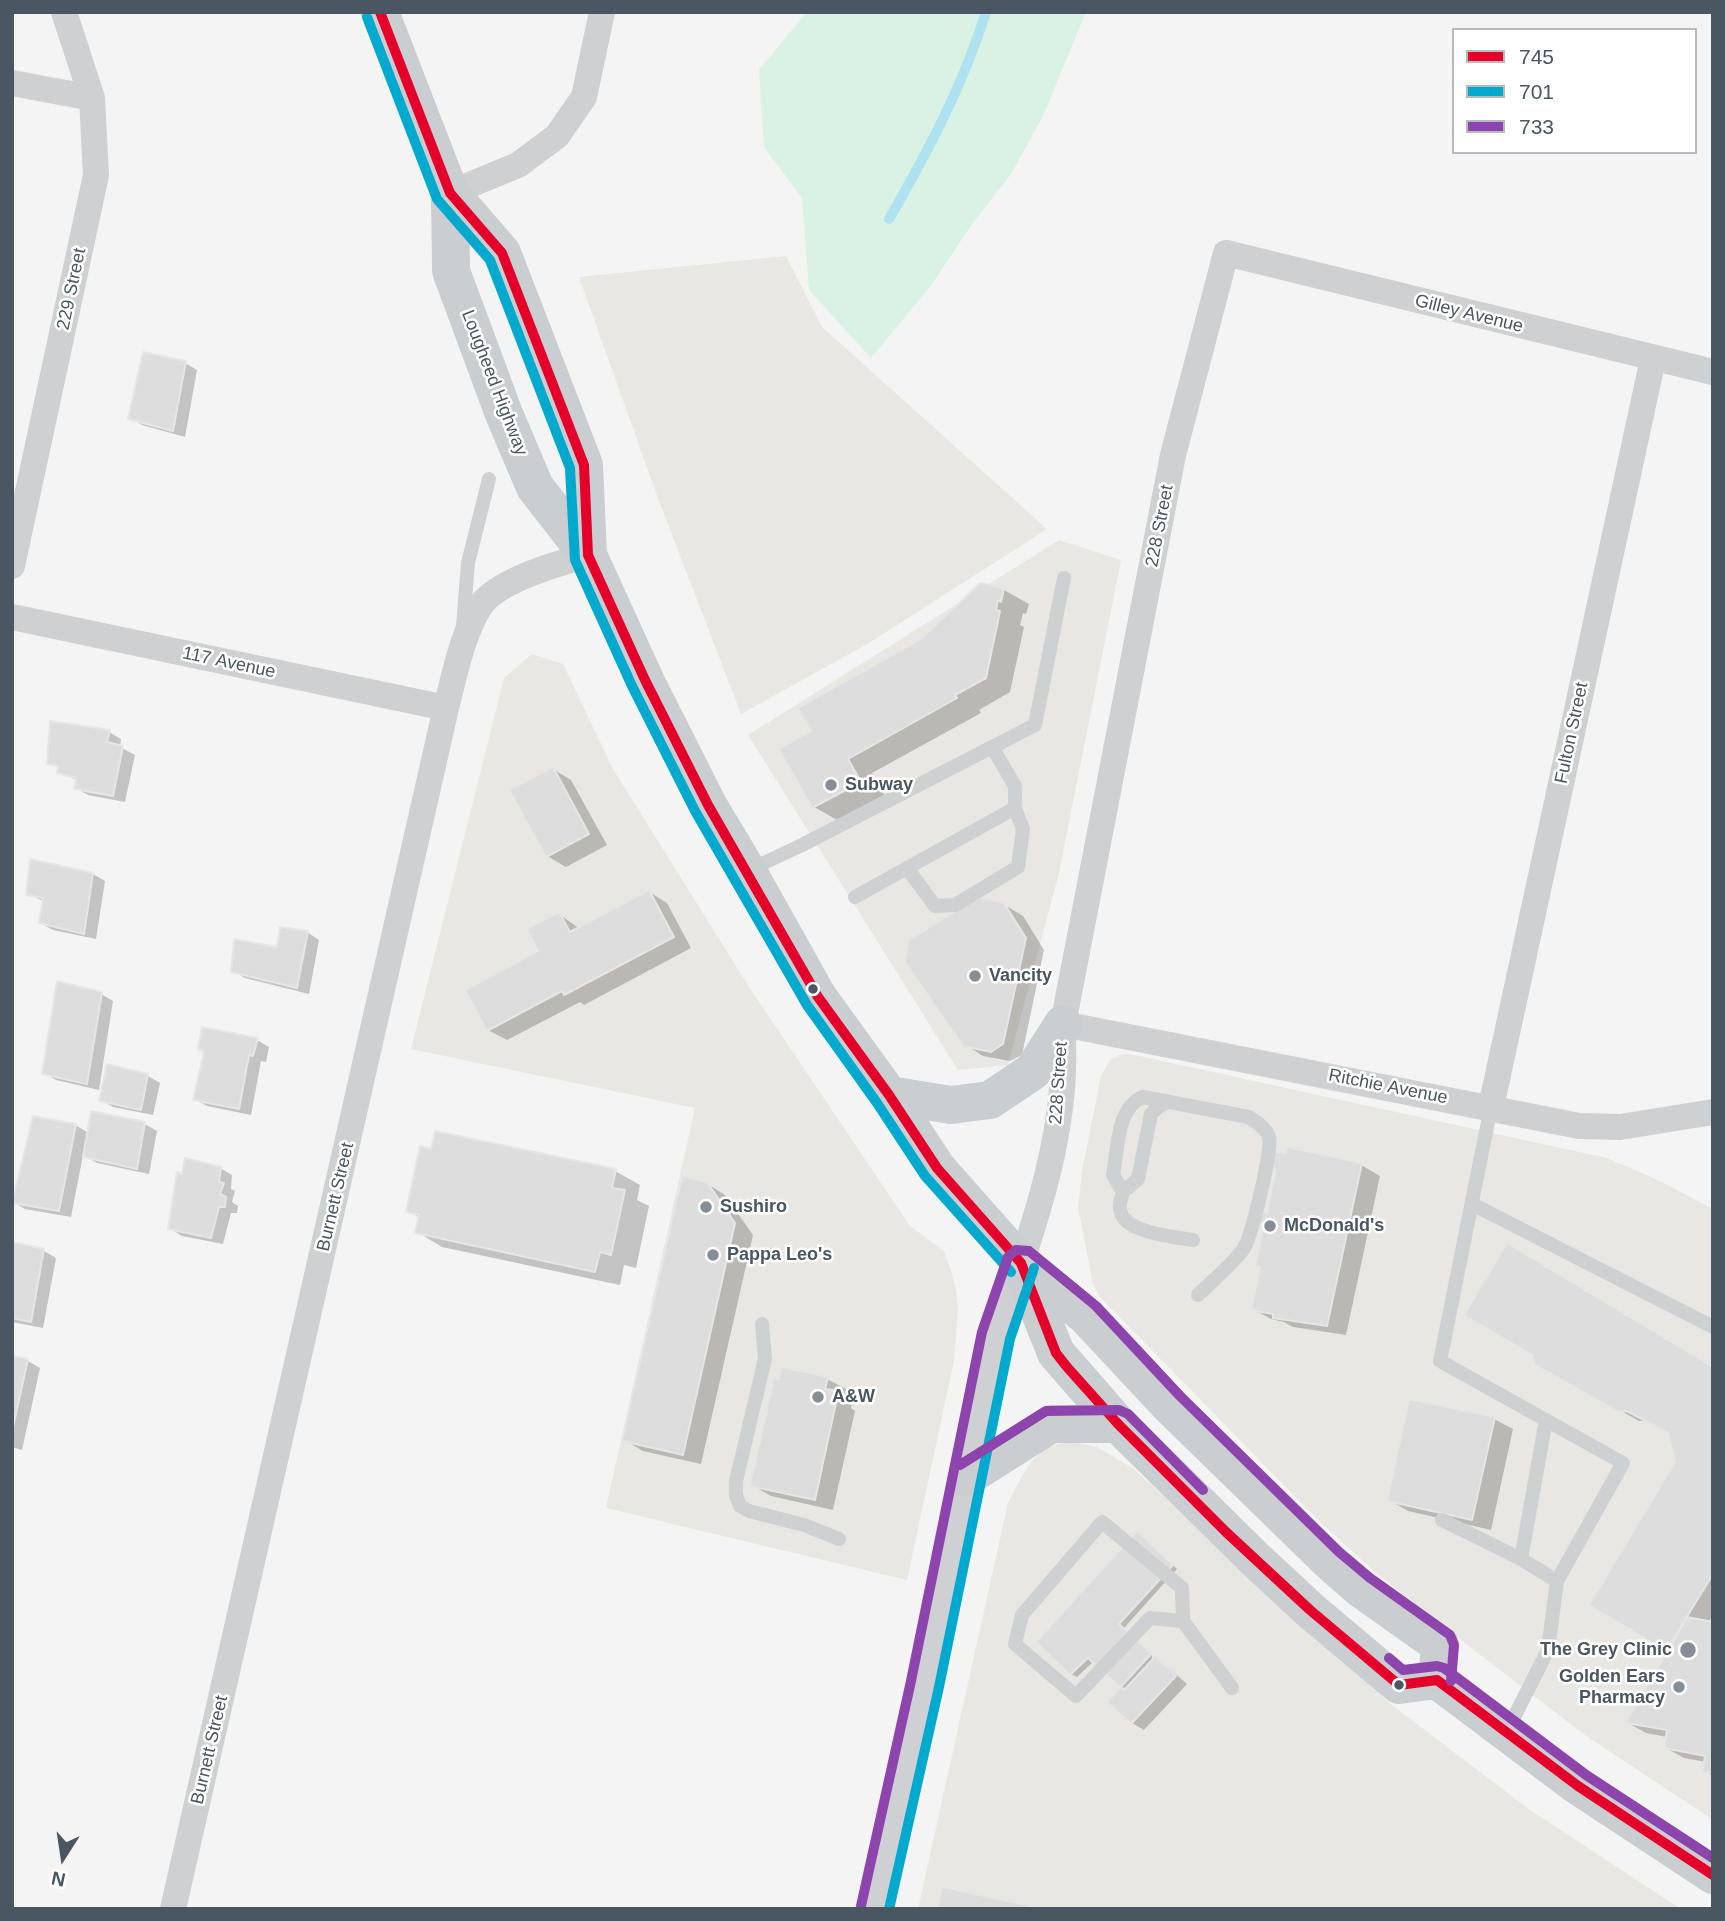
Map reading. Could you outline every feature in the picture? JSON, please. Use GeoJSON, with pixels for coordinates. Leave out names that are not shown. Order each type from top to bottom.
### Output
{"type":"FeatureCollection","features":[{"type":"Feature","properties":{"kind":"main road","name":"Lougheed Highway"},"geometry":{"type":"LineString","coordinates":[[380,12],[450,193],[502,253],[584,465],[588,555]]}},
{"type":"Feature","properties":{"kind":"main road","name":"Lougheed Highway"},"geometry":{"type":"LineString","coordinates":[[450,193],[451,271],[535,487],[588,555],[696,783],[818,997],[937,1168],[1021,1263],[1086,1316],[1179,1415],[1330,1562],[1361,1589],[1440,1646],[1437,1680],[1399,1685],[1310,1610],[1255,1559],[1118,1424],[1056,1353],[1021,1263]]}},
{"type":"Feature","properties":{"kind":"main road"},"geometry":{"type":"LineString","coordinates":[[889,1096],[951,1105],[990,1100],[1033,1071],[1063,1024]]}},
{"type":"Feature","properties":{"kind":"main road"},"geometry":{"type":"LineString","coordinates":[[967,1478],[1051,1424],[1118,1424]]}},
{"type":"Feature","properties":{"kind":"main road"},"geometry":{"type":"LineString","coordinates":[[1437,1680],[1591,1796],[1713,1875]]}},
{"type":"Feature","properties":{"kind":"street","name":"229 Street"},"geometry":{"type":"LineString","coordinates":[[12,566],[96,175],[92,98],[64,12]]}},
{"type":"Feature","properties":{"kind":"street"},"geometry":{"type":"LineString","coordinates":[[450,193],[518,165],[557,136],[584,97],[602,12]]}},
{"type":"Feature","properties":{"kind":"street"},"geometry":{"type":"LineString","coordinates":[[12,83],[92,98]]}},
{"type":"Feature","properties":{"kind":"street","name":"Gilley Avenue"},"geometry":{"type":"LineString","coordinates":[[1226,253],[1713,372]]}},
{"type":"Feature","properties":{"kind":"street","name":"228 Street"},"geometry":{"type":"LineString","coordinates":[[875,1909],[925,1684],[996,1335],[1042,1200],[1052,1159],[1062,1089],[1063,1024],[1173,455],[1226,253]]}},
{"type":"Feature","properties":{"kind":"street","name":"Fulton Street"},"geometry":{"type":"LineString","coordinates":[[1491,1107],[1653,359]]}},
{"type":"Feature","properties":{"kind":"street","name":"Burnett Street"},"geometry":{"type":"LineString","coordinates":[[173,1909],[446,708],[462,648],[480,606],[490,596],[536,570],[588,555]]}},
{"type":"Feature","properties":{"kind":"street","name":"117 Avenue"},"geometry":{"type":"LineString","coordinates":[[12,617],[446,708]]}},
{"type":"Feature","properties":{"kind":"street","name":"Ritchie Avenue"},"geometry":{"type":"LineString","coordinates":[[1063,1024],[1578,1126],[1620,1127],[1713,1112]]}},
{"type":"Feature","properties":{"kind":"lane"},"geometry":{"type":"LineString","coordinates":[[462,648],[468,563],[489,479]]}},
{"type":"Feature","properties":{"kind":"lane"},"geometry":{"type":"LineString","coordinates":[[747,870],[802,845],[1035,725],[1064,578]]}},
{"type":"Feature","properties":{"kind":"lane"},"geometry":{"type":"LineString","coordinates":[[907,868],[935,906],[955,905],[1018,867],[1023,829],[1014,808],[1015,786],[992,747]]}},
{"type":"Feature","properties":{"kind":"lane"},"geometry":{"type":"LineString","coordinates":[[855,897],[1014,808]]}},
{"type":"Feature","properties":{"kind":"lane"},"geometry":{"type":"LineString","coordinates":[[1123,1192],[1113,1175],[1124,1116],[1129,1106],[1143,1097],[1249,1117],[1260,1124],[1269,1136],[1269,1150],[1252,1230],[1244,1249],[1198,1295]]}},
{"type":"Feature","properties":{"kind":"lane"},"geometry":{"type":"LineString","coordinates":[[1168,1101],[1151,1114],[1138,1179],[1123,1192],[1120,1208],[1122,1216],[1131,1225],[1142,1230],[1193,1240]]}},
{"type":"Feature","properties":{"kind":"lane"},"geometry":{"type":"LineString","coordinates":[[1491,1107],[1440,1361],[1623,1463],[1557,1581],[1548,1650],[1506,1733]]}},
{"type":"Feature","properties":{"kind":"lane"},"geometry":{"type":"LineString","coordinates":[[1472,1204],[1713,1327]]}},
{"type":"Feature","properties":{"kind":"lane"},"geometry":{"type":"LineString","coordinates":[[762,1324],[765,1359],[736,1481],[736,1495],[740,1506],[749,1511],[804,1525],[839,1539]]}},
{"type":"Feature","properties":{"kind":"lane"},"geometry":{"type":"LineString","coordinates":[[1521,1559],[1546,1420]]}},
{"type":"Feature","properties":{"kind":"lane"},"geometry":{"type":"LineString","coordinates":[[1442,1520],[1521,1559],[1557,1581]]}},
{"type":"Feature","properties":{"kind":"lane"},"geometry":{"type":"LineString","coordinates":[[1184,1621],[1150,1618],[1076,1696],[1015,1644],[1023,1615],[1102,1521],[1182,1588],[1184,1621],[1232,1688]]}},
{"type":"Feature","properties":{"kind":"shaded area"},"geometry":{"type":"Polygon","coordinates":[[[786,256],[822,327],[1047,529],[869,643],[741,714],[659,501],[579,277],[786,256]]]}},
{"type":"Feature","properties":{"kind":"shaded area"},"geometry":{"type":"Polygon","coordinates":[[[1059,540],[1121,560],[1059,873],[1008,1065],[958,1070],[748,735],[1059,540]]]}},
{"type":"Feature","properties":{"kind":"shaded area"},"geometry":{"type":"Polygon","coordinates":[[[532,654],[563,664],[613,769],[749,987],[910,1226],[944,1251],[956,1290],[958,1309],[954,1361],[907,1580],[606,1508],[695,1108],[411,1049],[504,678],[532,654]]]}},
{"type":"Feature","properties":{"kind":"shaded area"},"geometry":{"type":"Polygon","coordinates":[[[1122,1054],[1607,1158],[1662,1182],[1713,1209],[1713,1820],[1585,1735],[1374,1571],[1318,1520],[1100,1297],[1093,1284],[1078,1207],[1082,1171],[1101,1076],[1110,1060],[1122,1054]]]}},
{"type":"Feature","properties":{"kind":"shaded area"},"geometry":{"type":"Polygon","coordinates":[[[1068,1441],[1097,1447],[1134,1469],[1388,1702],[1530,1810],[1681,1909],[918,1909],[1008,1503],[1033,1460],[1046,1448],[1068,1441]]]}},
{"type":"Feature","properties":{"kind":"green space"},"geometry":{"type":"Polygon","coordinates":[[[807,12],[1086,12],[1043,116],[1011,174],[972,224],[930,287],[871,358],[809,290],[802,198],[764,147],[759,70],[807,12]]]}},
{"type":"Feature","properties":{"kind":"building"},"geometry":{"type":"Polygon","coordinates":[[[143,352],[186,361],[173,431],[128,419],[143,352]]]}},
{"type":"Feature","properties":{"kind":"building"},"geometry":{"type":"Polygon","coordinates":[[[980,583],[1004,588],[996,610],[1000,611],[986,678],[955,695],[957,698],[848,759],[861,782],[812,808],[779,749],[811,731],[798,708],[921,639],[980,583]]]}},
{"type":"Feature","properties":{"kind":"building"},"geometry":{"type":"Polygon","coordinates":[[[50,721],[110,730],[107,742],[123,746],[113,796],[74,789],[76,778],[57,773],[58,766],[47,764],[50,721]]]}},
{"type":"Feature","properties":{"kind":"building"},"geometry":{"type":"Polygon","coordinates":[[[553,767],[589,834],[546,857],[509,790],[553,767]]]}},
{"type":"Feature","properties":{"kind":"building"},"geometry":{"type":"Polygon","coordinates":[[[30,859],[93,873],[84,934],[39,923],[43,898],[26,895],[30,859]]]}},
{"type":"Feature","properties":{"kind":"building"},"geometry":{"type":"Polygon","coordinates":[[[649,890],[674,937],[564,995],[562,991],[487,1031],[465,990],[538,951],[527,929],[559,912],[570,932],[649,890]]]}},
{"type":"Feature","properties":{"kind":"building"},"geometry":{"type":"Polygon","coordinates":[[[978,897],[1004,903],[1026,938],[1003,1044],[991,1052],[963,1046],[905,962],[908,941],[978,897]]]}},
{"type":"Feature","properties":{"kind":"building"},"geometry":{"type":"Polygon","coordinates":[[[280,927],[308,931],[297,988],[231,972],[234,939],[277,947],[280,927]]]}},
{"type":"Feature","properties":{"kind":"building"},"geometry":{"type":"Polygon","coordinates":[[[57,981],[102,992],[87,1084],[42,1074],[57,981]]]}},
{"type":"Feature","properties":{"kind":"building"},"geometry":{"type":"Polygon","coordinates":[[[202,1027],[258,1038],[253,1056],[249,1055],[239,1109],[193,1100],[204,1052],[198,1049],[202,1027]]]}},
{"type":"Feature","properties":{"kind":"building"},"geometry":{"type":"Polygon","coordinates":[[[107,1064],[148,1074],[141,1110],[99,1101],[107,1064]]]}},
{"type":"Feature","properties":{"kind":"building"},"geometry":{"type":"Polygon","coordinates":[[[91,1111],[145,1122],[137,1169],[83,1157],[91,1111]]]}},
{"type":"Feature","properties":{"kind":"building"},"geometry":{"type":"Polygon","coordinates":[[[33,1116],[76,1124],[59,1211],[12,1203],[33,1116]]]}},
{"type":"Feature","properties":{"kind":"building"},"geometry":{"type":"Polygon","coordinates":[[[435,1131],[616,1169],[612,1188],[625,1190],[611,1255],[600,1252],[595,1272],[415,1233],[419,1215],[406,1212],[420,1146],[431,1149],[435,1131]]]}},
{"type":"Feature","properties":{"kind":"building"},"geometry":{"type":"Polygon","coordinates":[[[1287,1147],[1362,1163],[1327,1326],[1273,1318],[1273,1314],[1251,1310],[1260,1267],[1255,1266],[1264,1224],[1258,1223],[1261,1211],[1267,1213],[1276,1169],[1271,1166],[1272,1151],[1286,1153],[1287,1147]]]}},
{"type":"Feature","properties":{"kind":"building"},"geometry":{"type":"Polygon","coordinates":[[[185,1158],[221,1167],[219,1182],[224,1183],[220,1194],[226,1197],[225,1207],[219,1207],[211,1238],[168,1229],[177,1172],[182,1174],[185,1158]]]}},
{"type":"Feature","properties":{"kind":"building"},"geometry":{"type":"Polygon","coordinates":[[[682,1176],[707,1182],[735,1223],[683,1455],[622,1441],[682,1176]]]}},
{"type":"Feature","properties":{"kind":"building"},"geometry":{"type":"Polygon","coordinates":[[[12,1242],[44,1249],[31,1322],[12,1318],[12,1242]]]}},
{"type":"Feature","properties":{"kind":"building"},"geometry":{"type":"Polygon","coordinates":[[[1507,1243],[1713,1367],[1713,1574],[1666,1651],[1589,1605],[1675,1462],[1668,1433],[1627,1411],[1619,1412],[1535,1365],[1532,1355],[1464,1315],[1507,1243]]]}},
{"type":"Feature","properties":{"kind":"building"},"geometry":{"type":"Polygon","coordinates":[[[12,1356],[28,1359],[12,1432],[12,1356]]]}},
{"type":"Feature","properties":{"kind":"building"},"geometry":{"type":"Polygon","coordinates":[[[781,1367],[828,1377],[825,1389],[834,1390],[833,1396],[837,1398],[815,1500],[750,1486],[774,1378],[779,1379],[781,1367]]]}},
{"type":"Feature","properties":{"kind":"building"},"geometry":{"type":"Polygon","coordinates":[[[1409,1399],[1495,1417],[1472,1520],[1387,1501],[1409,1399]]]}},
{"type":"Feature","properties":{"kind":"building"},"geometry":{"type":"Polygon","coordinates":[[[1136,1532],[1173,1565],[1119,1624],[1153,1655],[1153,1659],[1125,1689],[1088,1658],[1070,1675],[1036,1642],[1136,1532]]]}},
{"type":"Feature","properties":{"kind":"building","name":"Golden Ears Pharmacy"},"geometry":{"type":"Polygon","coordinates":[[[1687,1617],[1713,1622],[1713,1773],[1702,1772],[1705,1756],[1664,1748],[1667,1730],[1626,1723],[1687,1617]]]}},
{"type":"Feature","properties":{"kind":"building"},"geometry":{"type":"Polygon","coordinates":[[[1152,1653],[1176,1676],[1131,1724],[1107,1702],[1152,1653]]]}},
{"type":"Feature","properties":{"kind":"building"},"geometry":{"type":"Polygon","coordinates":[[[942,1887],[1045,1909],[937,1909],[942,1887]]]}},
{"type":"Feature","properties":{"kind":"waterway"},"geometry":{"type":"LineString","coordinates":[[889,219],[943,119],[986,12]]}},
{"type":"Feature","properties":{"kind":"transit line","name":"745"},"geometry":{"type":"LineString","coordinates":[[380,12],[450,193],[502,253],[584,465],[588,555],[645,680],[708,805],[818,997],[889,1095],[937,1168],[1021,1263],[1056,1353],[1118,1424],[1226,1532],[1310,1610],[1399,1685],[1437,1680],[1578,1786],[1713,1875]]}},
{"type":"Feature","properties":{"kind":"transit line","name":"701"},"geometry":{"type":"LineString","coordinates":[[367,17],[437,199],[490,260],[570,468],[575,560],[632,686],[695,811],[807,1005],[925,1176],[1011,1272]]}},
{"type":"Feature","properties":{"kind":"transit line","name":"733"},"geometry":{"type":"LineString","coordinates":[[861,1906],[911,1681],[982,1332],[1008,1257],[1016,1250],[1029,1251],[1096,1306],[1180,1396],[1339,1552],[1370,1578],[1450,1635],[1454,1645],[1451,1681]]}},
{"type":"Feature","properties":{"kind":"transit line","name":"701"},"geometry":{"type":"LineString","coordinates":[[889,1909],[939,1687],[1010,1339],[1034,1268]]}},
{"type":"Feature","properties":{"kind":"transit line","name":"733"},"geometry":{"type":"LineString","coordinates":[[960,1465],[1046,1411],[1119,1410],[1128,1414],[1203,1490]]}},
{"type":"Feature","properties":{"kind":"transit line","name":"733"},"geometry":{"type":"LineString","coordinates":[[1389,1658],[1403,1670],[1437,1666],[1444,1668],[1586,1775],[1713,1858]]}},
{"type":"Feature","properties":{"kind":"place","name":"Subway"},"geometry":{"type":"Point","coordinates":[831,785]}},
{"type":"Feature","properties":{"kind":"place","name":"Vancity"},"geometry":{"type":"Point","coordinates":[975,976]}},
{"type":"Feature","properties":{"kind":"place","name":"Sushiro"},"geometry":{"type":"Point","coordinates":[706,1207]}},
{"type":"Feature","properties":{"kind":"place","name":"McDonald's"},"geometry":{"type":"Point","coordinates":[1270,1226]}},
{"type":"Feature","properties":{"kind":"place","name":"Pappa Leo's"},"geometry":{"type":"Point","coordinates":[713,1255]}},
{"type":"Feature","properties":{"kind":"place","name":"A&W"},"geometry":{"type":"Point","coordinates":[818,1397]}},
{"type":"Feature","properties":{"kind":"place","name":"The Grey Clinic"},"geometry":{"type":"Point","coordinates":[1688,1650]}},
{"type":"Feature","properties":{"kind":"place","name":"Golden Ears Pharmacy"},"geometry":{"type":"Point","coordinates":[1679,1687]}}]}
